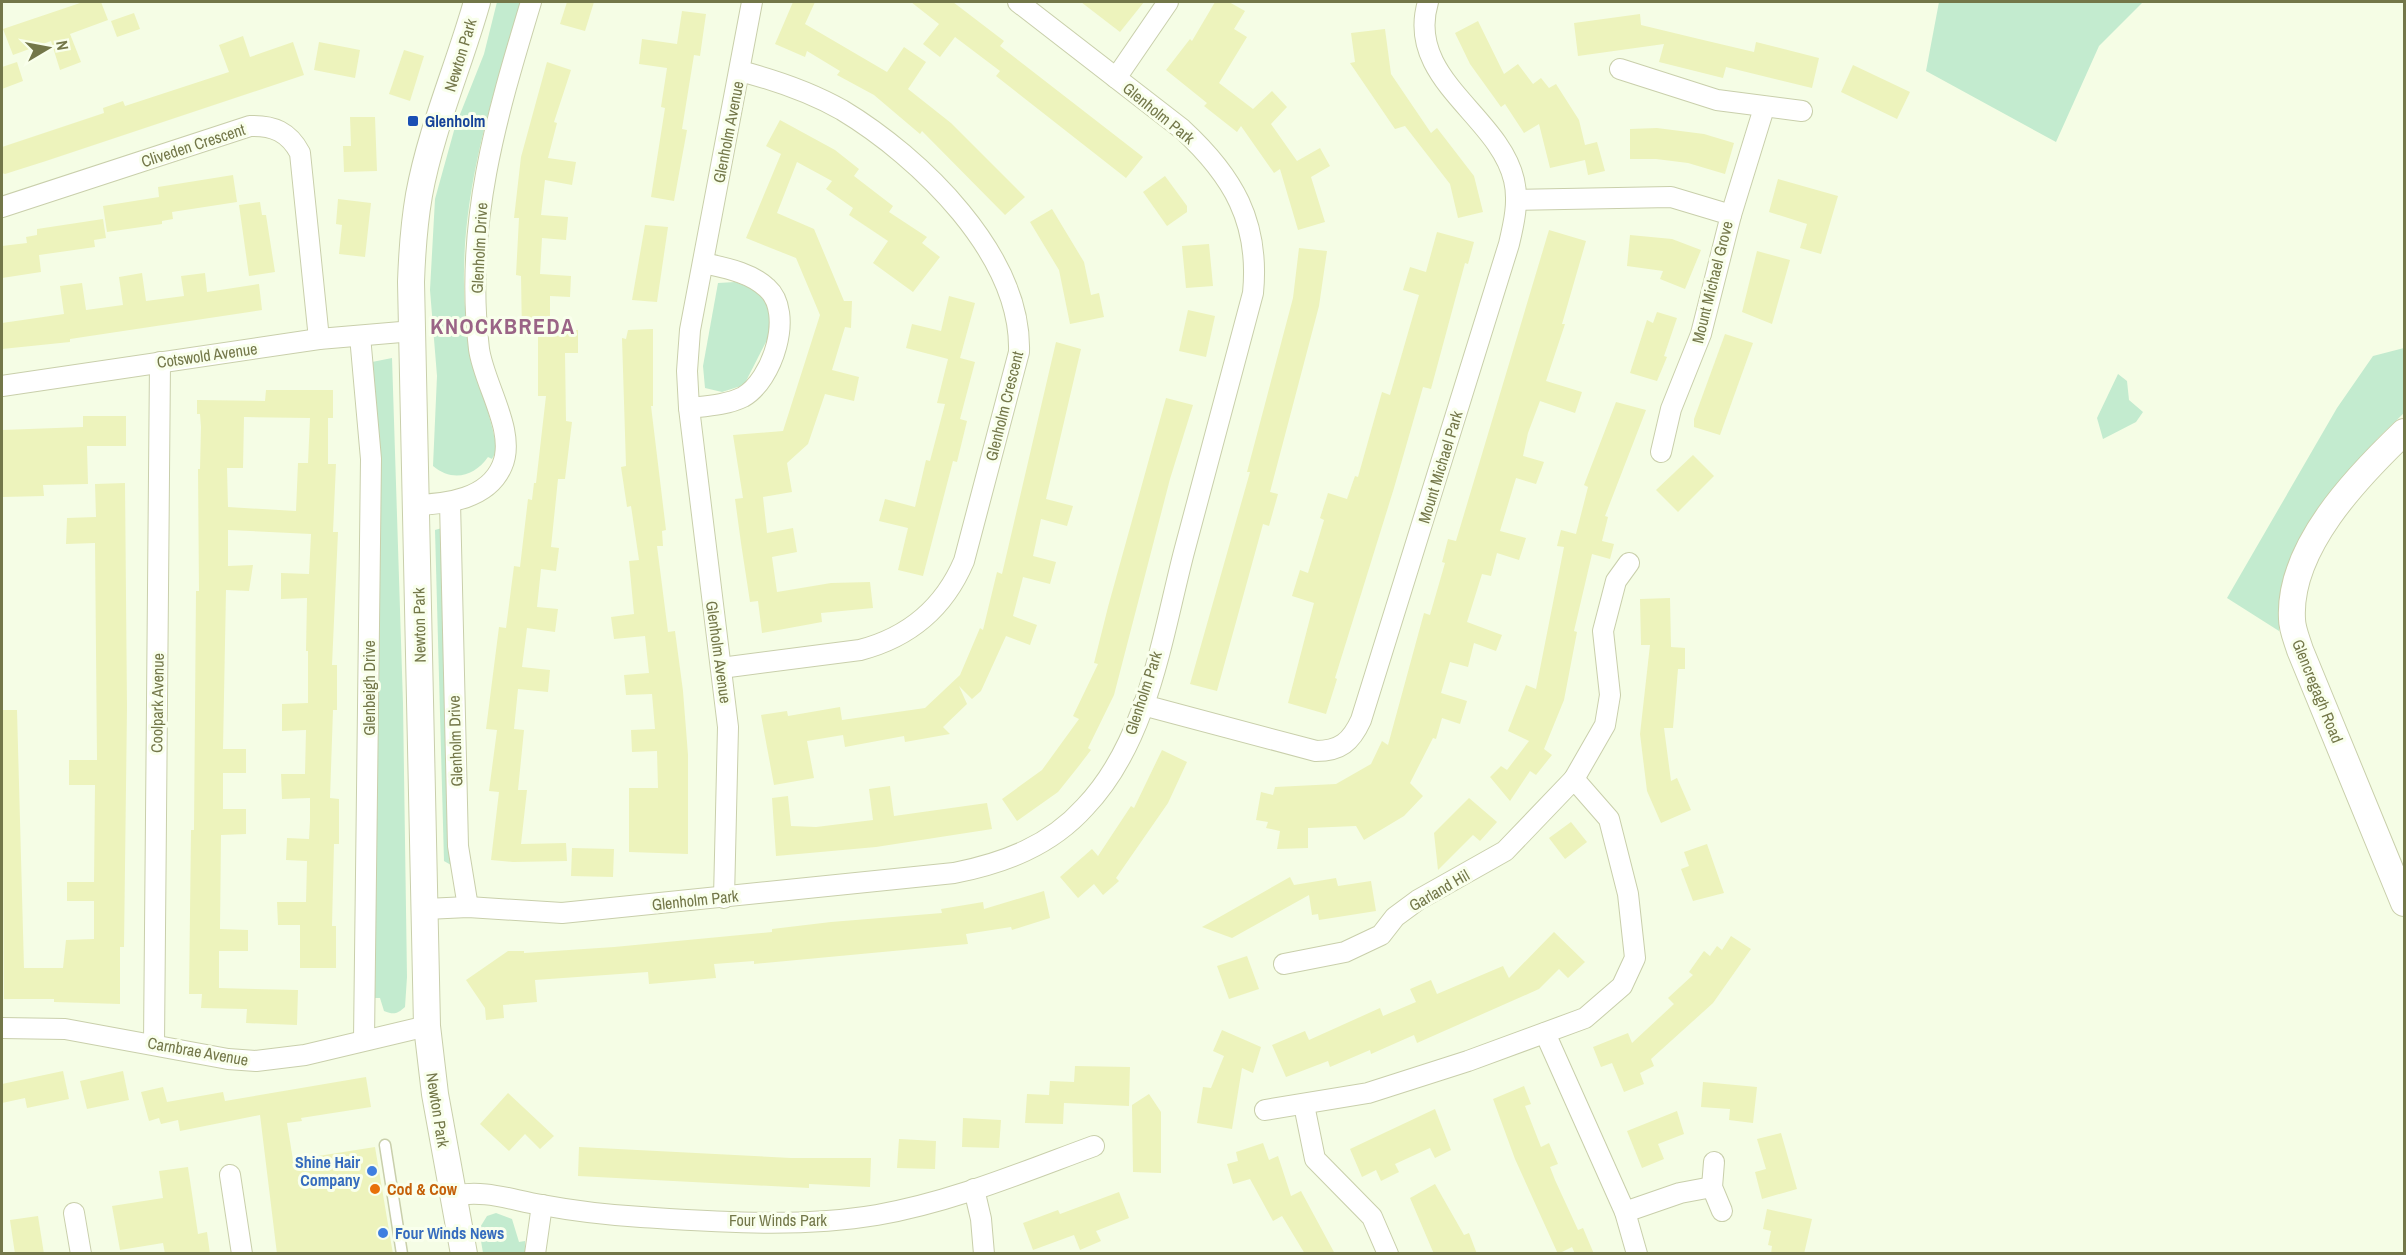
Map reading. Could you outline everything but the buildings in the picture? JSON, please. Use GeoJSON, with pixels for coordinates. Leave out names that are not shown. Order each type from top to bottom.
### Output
{"type":"FeatureCollection","features":[{"type":"Feature","properties":{"kind":"street","name":"Newton Park"},"geometry":{"type":"LineString","coordinates":[[464,1254],[435,1094],[427,1026],[416,505],[413,233],[427,159],[477,2]]}},
{"type":"Feature","properties":{"kind":"street","name":"Glenholm Drive"},"geometry":{"type":"LineString","coordinates":[[416,505],[450,502],[470,496],[495,479],[506,455],[507,441],[490,394],[479,349],[476,275],[478,224],[496,120],[531,2]]}},
{"type":"Feature","properties":{"kind":"street","name":"Glenholm Avenue"},"geometry":{"type":"LineString","coordinates":[[724,898],[728,727],[689,408],[687,371],[690,330],[752,2]]}},
{"type":"Feature","properties":{"kind":"street","name":"Glenholm Park"},"geometry":{"type":"LineString","coordinates":[[426,909],[468,907],[562,913],[954,873],[989,866],[1020,855],[1064,828],[1087,806],[1108,777],[1143,705],[1250,304],[1256,266],[1254,243],[1237,196],[1221,171],[1182,129],[1018,2]]}},
{"type":"Feature","properties":{"kind":"street"},"geometry":{"type":"LineString","coordinates":[[1116,78],[1168,2]]}},
{"type":"Feature","properties":{"kind":"street","name":"Mount Michael Park"},"geometry":{"type":"LineString","coordinates":[[1143,705],[1316,751],[1331,751],[1354,736],[1361,720],[1506,255],[1516,200],[1514,179],[1502,153],[1453,92],[1429,51],[1423,19],[1428,2]]}},
{"type":"Feature","properties":{"kind":"street"},"geometry":{"type":"LineString","coordinates":[[1620,69],[1717,100],[1764,108],[1802,111]]}},
{"type":"Feature","properties":{"kind":"street","name":"Glenholm Crescent"},"geometry":{"type":"LineString","coordinates":[[721,668],[860,650],[882,644],[904,634],[939,605],[954,583],[964,561],[1019,343],[1017,316],[994,260],[979,235],[934,185],[899,151],[841,110],[792,86],[740,71]]}},
{"type":"Feature","properties":{"kind":"street"},"geometry":{"type":"LineString","coordinates":[[1731,215],[1764,108]]}},
{"type":"Feature","properties":{"kind":"street","name":"Cliveden Crescent"},"geometry":{"type":"LineString","coordinates":[[2,207],[250,126],[267,125],[281,131],[294,142],[300,153],[320,339]]}},
{"type":"Feature","properties":{"kind":"street","name":"Mount Michael Grove"},"geometry":{"type":"LineString","coordinates":[[1516,200],[1671,197],[1731,215],[1701,334],[1671,409],[1661,452]]}},
{"type":"Feature","properties":{"kind":"street"},"geometry":{"type":"LineString","coordinates":[[689,408],[729,402],[744,396],[754,388],[775,351],[781,333],[780,316],[769,289],[736,271],[703,263]]}},
{"type":"Feature","properties":{"kind":"street","name":"Cotswold Avenue"},"geometry":{"type":"LineString","coordinates":[[2,386],[320,339],[413,331]]}},
{"type":"Feature","properties":{"kind":"street","name":"Glenbeigh Drive"},"geometry":{"type":"LineString","coordinates":[[360,336],[371,459],[364,1040]]}},
{"type":"Feature","properties":{"kind":"street","name":"Coolpark Avenue"},"geometry":{"type":"LineString","coordinates":[[154,1044],[160,362]]}},
{"type":"Feature","properties":{"kind":"street","name":"Glencregagh Road"},"geometry":{"type":"LineString","coordinates":[[2404,432],[2370,464],[2315,537],[2300,567],[2294,592],[2292,620],[2300,650],[2404,903]]}},
{"type":"Feature","properties":{"kind":"street","name":"Glenholm Drive"},"geometry":{"type":"LineString","coordinates":[[450,502],[458,846],[468,907]]}},
{"type":"Feature","properties":{"kind":"street","name":"Garland Hil"},"geometry":{"type":"LineString","coordinates":[[1284,964],[1345,952],[1381,935],[1395,917],[1418,900],[1504,851],[1574,779],[1605,725],[1610,695],[1603,632],[1616,581],[1629,563]]}},
{"type":"Feature","properties":{"kind":"street"},"geometry":{"type":"LineString","coordinates":[[1265,1110],[1368,1093],[1545,1033],[1585,1018],[1622,986],[1635,958],[1628,894],[1609,819],[1574,779]]}},
{"type":"Feature","properties":{"kind":"street","name":"Carnbrae Avenue"},"geometry":{"type":"LineString","coordinates":[[2,1028],[65,1029],[228,1059],[256,1061],[305,1055],[427,1026]]}},
{"type":"Feature","properties":{"kind":"street"},"geometry":{"type":"LineString","coordinates":[[1545,1033],[1624,1212],[1637,1254]]}},
{"type":"Feature","properties":{"kind":"street"},"geometry":{"type":"LineString","coordinates":[[1304,1105],[1315,1160],[1372,1217],[1388,1254]]}},
{"type":"Feature","properties":{"kind":"street","name":"Four Winds Park"},"geometry":{"type":"LineString","coordinates":[[453,1196],[489,1193],[542,1205],[640,1217],[808,1222],[877,1215],[974,1189],[1094,1146]]}},
{"type":"Feature","properties":{"kind":"street"},"geometry":{"type":"LineString","coordinates":[[1714,1162],[1712,1186],[1722,1211]]}},
{"type":"Feature","properties":{"kind":"street"},"geometry":{"type":"LineString","coordinates":[[230,1175],[242,1254]]}},
{"type":"Feature","properties":{"kind":"street"},"geometry":{"type":"LineString","coordinates":[[1624,1212],[1680,1193],[1712,1186]]}},
{"type":"Feature","properties":{"kind":"street"},"geometry":{"type":"LineString","coordinates":[[974,1189],[981,1219],[984,1254]]}},
{"type":"Feature","properties":{"kind":"street"},"geometry":{"type":"LineString","coordinates":[[535,1254],[542,1205]]}},
{"type":"Feature","properties":{"kind":"street"},"geometry":{"type":"LineString","coordinates":[[74,1213],[81,1254]]}},
{"type":"Feature","properties":{"kind":"lane"},"geometry":{"type":"LineString","coordinates":[[386,1145],[402,1254]]}},
{"type":"Feature","properties":{"kind":"green space"},"geometry":{"type":"Polygon","coordinates":[[[497,2],[522,2],[498,79],[478,158],[465,239],[464,279],[468,336],[497,449],[492,459],[488,457],[476,469],[462,475],[455,475],[440,471],[433,466],[437,376],[430,290],[435,199],[455,127],[484,54],[497,2]]]}},
{"type":"Feature","properties":{"kind":"green space"},"geometry":{"type":"Polygon","coordinates":[[[1939,2],[2143,2],[2099,46],[2056,142],[1926,71],[1939,2]]]}},
{"type":"Feature","properties":{"kind":"green space"},"geometry":{"type":"Polygon","coordinates":[[[735,282],[751,288],[767,301],[772,330],[744,385],[722,392],[705,388],[703,366],[718,283],[735,282]]]}},
{"type":"Feature","properties":{"kind":"green space"},"geometry":{"type":"Polygon","coordinates":[[[2404,348],[2404,413],[2378,438],[2333,496],[2283,597],[2279,631],[2227,598],[2337,408],[2373,356],[2404,348]]]}},
{"type":"Feature","properties":{"kind":"green space"},"geometry":{"type":"Polygon","coordinates":[[[392,358],[403,704],[407,977],[405,1007],[393,1013],[384,1011],[380,998],[375,998],[381,463],[372,362],[392,358]]]}},
{"type":"Feature","properties":{"kind":"green space"},"geometry":{"type":"Polygon","coordinates":[[[2118,374],[2127,381],[2129,400],[2143,412],[2136,422],[2103,439],[2097,418],[2118,374]]]}},
{"type":"Feature","properties":{"kind":"green space"},"geometry":{"type":"Polygon","coordinates":[[[442,528],[451,865],[444,861],[435,530],[442,528]]]}},
{"type":"Feature","properties":{"kind":"green space"},"geometry":{"type":"Polygon","coordinates":[[[496,1213],[512,1219],[519,1242],[525,1241],[525,1253],[483,1253],[479,1229],[487,1216],[496,1213]]]}},
{"type":"Feature","properties":{"kind":"place","name":"Glenholm"},"geometry":{"type":"Point","coordinates":[413,121]}},
{"type":"Feature","properties":{"kind":"place","name":"Shine Hair Company"},"geometry":{"type":"Point","coordinates":[372,1171]}},
{"type":"Feature","properties":{"kind":"place","name":"Cod & Cow"},"geometry":{"type":"Point","coordinates":[375,1189]}},
{"type":"Feature","properties":{"kind":"place","name":"Four Winds News"},"geometry":{"type":"Point","coordinates":[383,1233]}},
{"type":"Feature","properties":{"kind":"district","name":"KNOCKBREDA"},"geometry":{"type":"Point","coordinates":[503,326]}}]}
